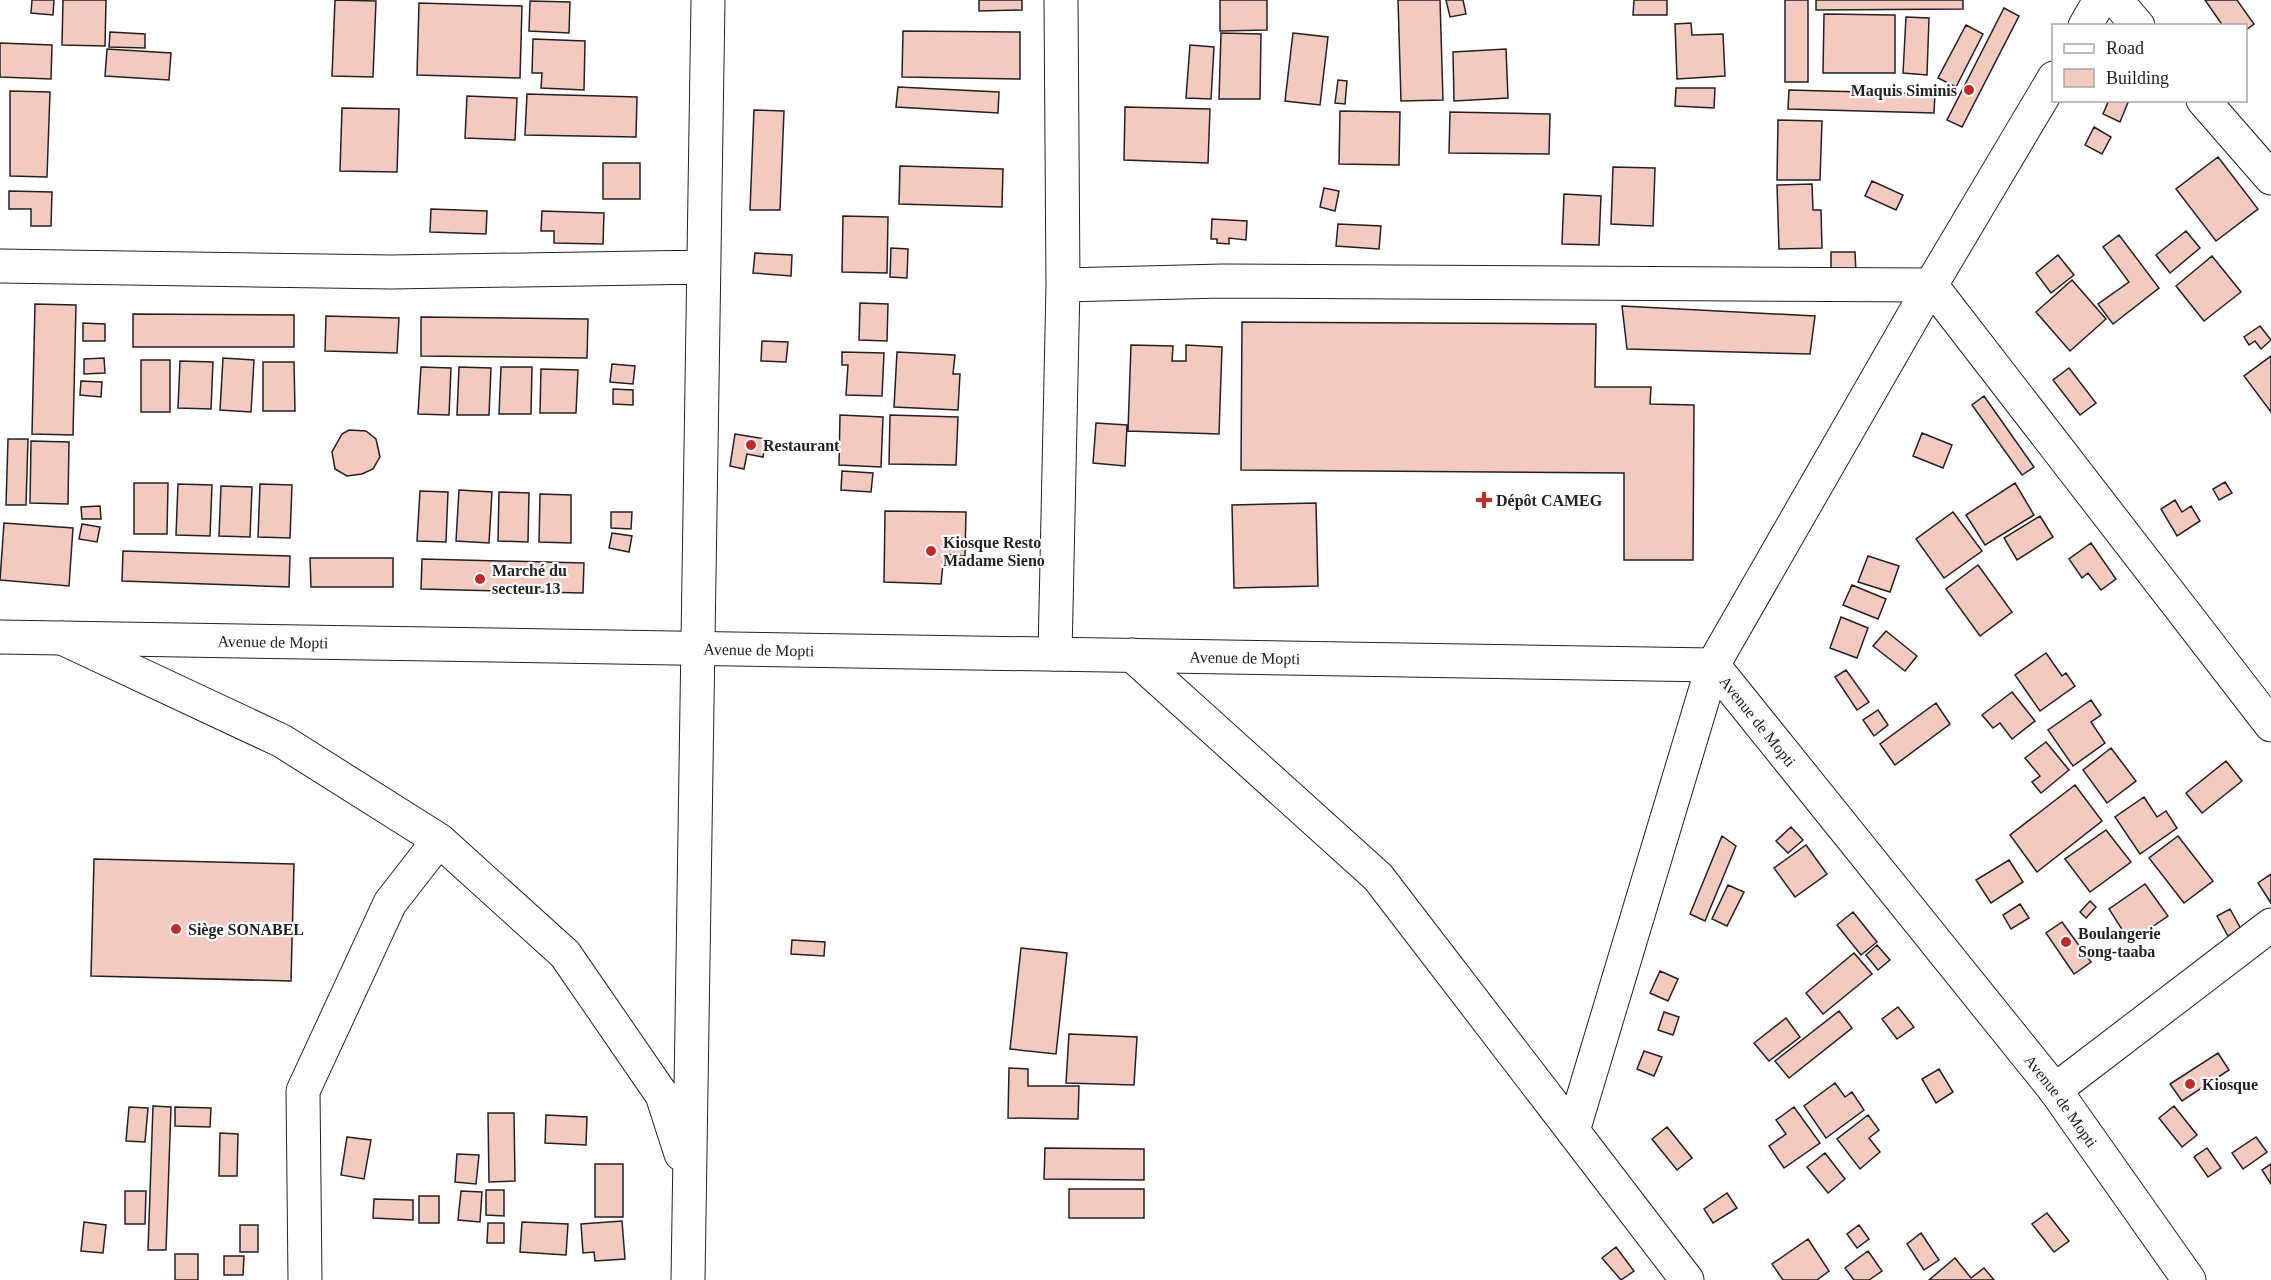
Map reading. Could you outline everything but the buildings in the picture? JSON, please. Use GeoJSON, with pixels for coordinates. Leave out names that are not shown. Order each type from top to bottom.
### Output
{"type":"FeatureCollection","features":[{"type":"Feature","properties":{"kind":"street"},"geometry":{"type":"LineString","coordinates":[[688,1280],[708,0]]}},
{"type":"Feature","properties":{"kind":"street"},"geometry":{"type":"LineString","coordinates":[[1054,654],[1063,285],[1061,0]]}},
{"type":"Feature","properties":{"kind":"street"},"geometry":{"type":"LineString","coordinates":[[2086,24],[2100,0]]}},
{"type":"Feature","properties":{"kind":"street"},"geometry":{"type":"LineString","coordinates":[[2116,0],[2136,24]]}},
{"type":"Feature","properties":{"kind":"street"},"geometry":{"type":"LineString","coordinates":[[1573,1131],[1713,665],[1931,285],[2052,81]]}},
{"type":"Feature","properties":{"kind":"street"},"geometry":{"type":"LineString","coordinates":[[2206,102],[2271,178]]}},
{"type":"Feature","properties":{"kind":"street"},"geometry":{"type":"LineString","coordinates":[[0,266],[391,272],[704,267]]}},
{"type":"Feature","properties":{"kind":"street"},"geometry":{"type":"LineString","coordinates":[[1063,285],[1223,281],[1931,285]]}},
{"type":"Feature","properties":{"kind":"street"},"geometry":{"type":"LineString","coordinates":[[1931,285],[2271,724]]}},
{"type":"Feature","properties":{"kind":"street","name":"Avenue de Mopti"},"geometry":{"type":"LineString","coordinates":[[0,637],[1713,665],[2055,1090],[2189,1280]]}},
{"type":"Feature","properties":{"kind":"street"},"geometry":{"type":"LineString","coordinates":[[62,638],[282,741],[439,840],[566,954],[662,1095],[690,1179]]}},
{"type":"Feature","properties":{"kind":"street"},"geometry":{"type":"LineString","coordinates":[[1132,656],[1378,877],[1687,1280]]}},
{"type":"Feature","properties":{"kind":"street"},"geometry":{"type":"LineString","coordinates":[[305,1280],[303,1091],[390,903],[439,840]]}},
{"type":"Feature","properties":{"kind":"street"},"geometry":{"type":"LineString","coordinates":[[2055,1090],[2271,925]]}},
{"type":"Feature","properties":{"kind":"place","name":"Maquis Siminis"},"geometry":{"type":"Point","coordinates":[1969,90]}},
{"type":"Feature","properties":{"kind":"place","name":"Restaurant"},"geometry":{"type":"Point","coordinates":[751,445]}},
{"type":"Feature","properties":{"kind":"place","name":"Dépôt CAMEG"},"geometry":{"type":"Point","coordinates":[1484,500]}},
{"type":"Feature","properties":{"kind":"place","name":"Kiosque Resto Madame Sieno"},"geometry":{"type":"Point","coordinates":[931,551]}},
{"type":"Feature","properties":{"kind":"place","name":"Marché du secteur 13"},"geometry":{"type":"Point","coordinates":[480,579]}},
{"type":"Feature","properties":{"kind":"place","name":"Siège SONABEL"},"geometry":{"type":"Point","coordinates":[176,929]}},
{"type":"Feature","properties":{"kind":"place","name":"Boulangerie Song-taaba"},"geometry":{"type":"Point","coordinates":[2066,942]}},
{"type":"Feature","properties":{"kind":"place","name":"Kiosque"},"geometry":{"type":"Point","coordinates":[2190,1084]}}]}
